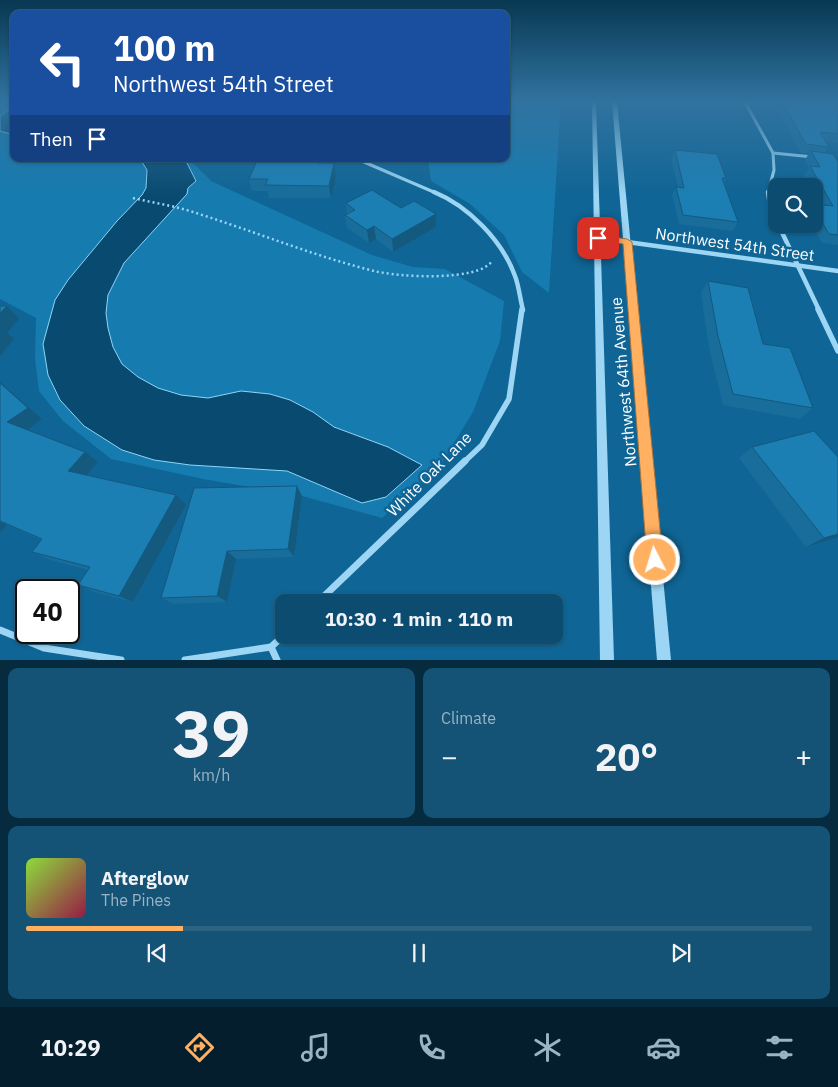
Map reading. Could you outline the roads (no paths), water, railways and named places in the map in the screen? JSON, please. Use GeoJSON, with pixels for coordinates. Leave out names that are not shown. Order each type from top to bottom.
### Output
{"type":"FeatureCollection","features":[{"type":"Feature","properties":{"kind":"street","name":"Northwest 64th Avenue"},"geometry":{"type":"LineString","coordinates":[[595,133],[606,660]]}},
{"type":"Feature","properties":{"kind":"street","name":"Northwest 64th Avenue"},"geometry":{"type":"LineString","coordinates":[[617,133],[664,660]]}},
{"type":"Feature","properties":{"kind":"street"},"geometry":{"type":"LineString","coordinates":[[762,133],[773,152],[774,170],[771,178]]}},
{"type":"Feature","properties":{"kind":"street"},"geometry":{"type":"LineString","coordinates":[[773,152],[820,158]]}},
{"type":"Feature","properties":{"kind":"street","name":"White Oak Lane"},"geometry":{"type":"LineString","coordinates":[[326,594],[482,445],[509,399],[523,312],[515,276],[502,248],[470,214],[444,196],[364,162]]}},
{"type":"Feature","properties":{"kind":"street"},"geometry":{"type":"LineString","coordinates":[[782,233],[838,351]]}},
{"type":"Feature","properties":{"kind":"street","name":"Northwest 54th Street"},"geometry":{"type":"LineString","coordinates":[[598,238],[838,270]]}},
{"type":"Feature","properties":{"kind":"street"},"geometry":{"type":"LineString","coordinates":[[0,630],[44,648],[121,660]]}},
{"type":"Feature","properties":{"kind":"street"},"geometry":{"type":"LineString","coordinates":[[185,660],[271,647],[275,643]]}},
{"type":"Feature","properties":{"kind":"street"},"geometry":{"type":"LineString","coordinates":[[271,647],[277,660]]}}]}
